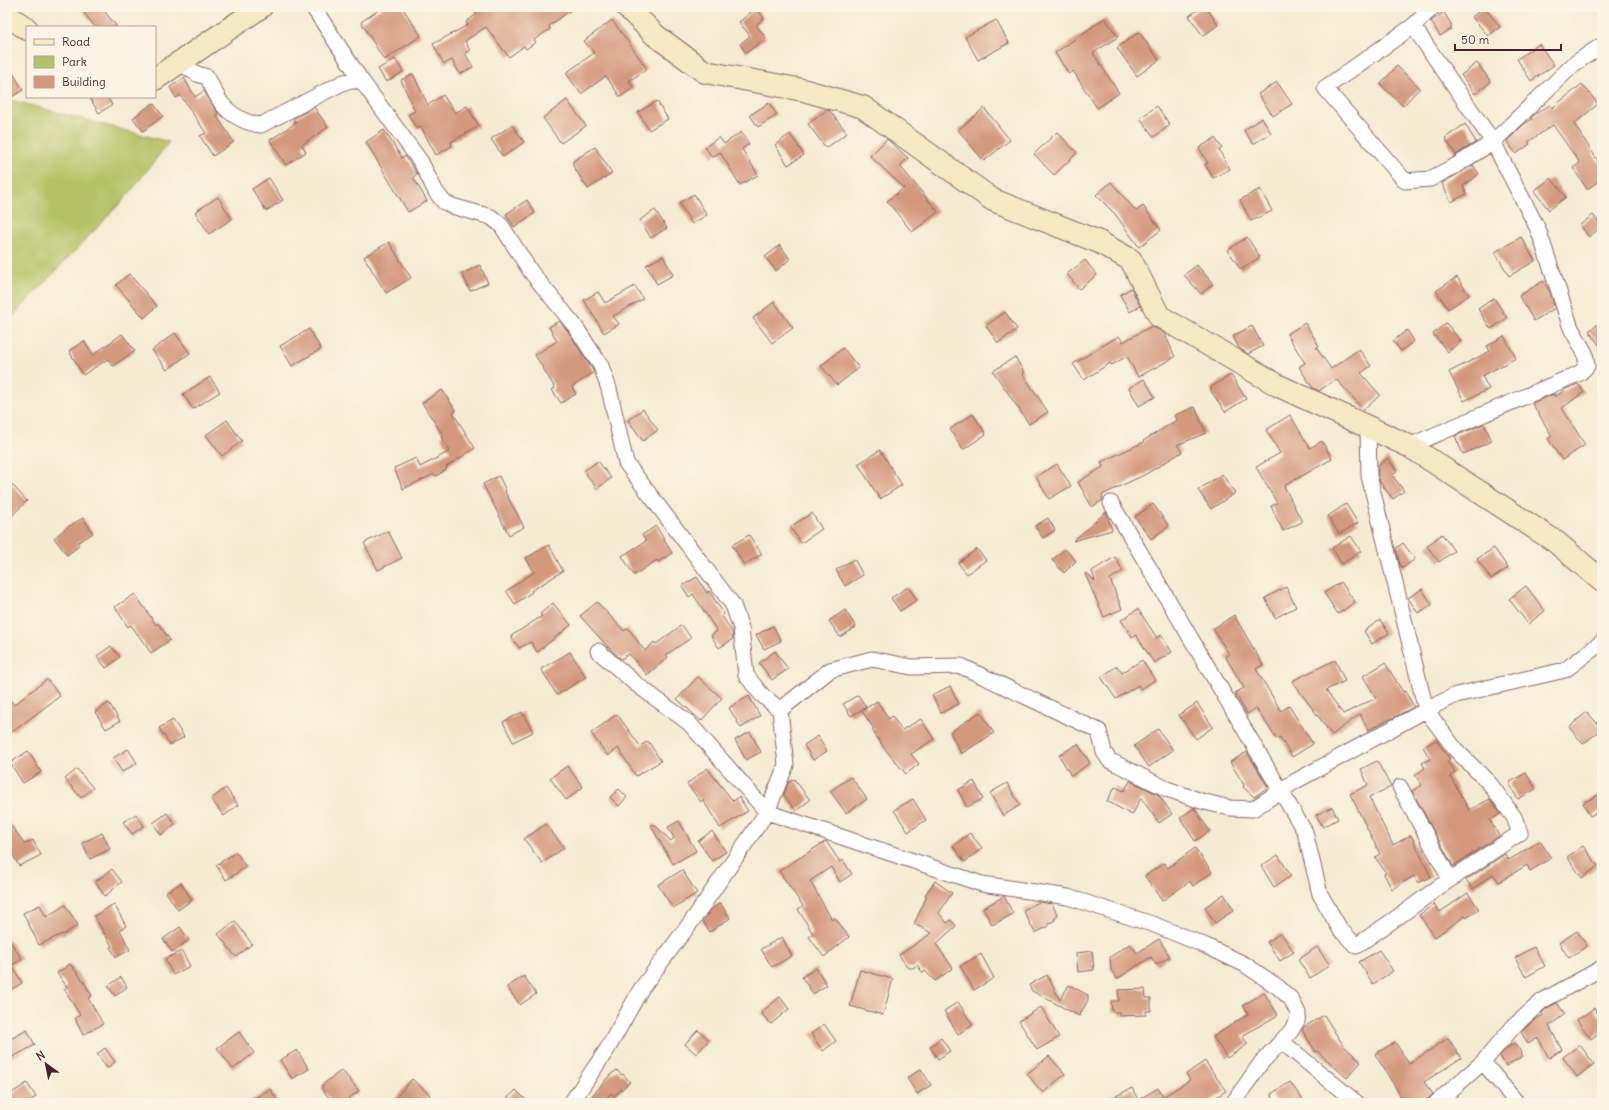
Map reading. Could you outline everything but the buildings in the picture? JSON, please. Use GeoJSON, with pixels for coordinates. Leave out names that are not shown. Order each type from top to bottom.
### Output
{"type":"FeatureCollection","features":[{"type":"Feature","properties":{"kind":"main road"},"geometry":{"type":"LineString","coordinates":[[156,78],[261,7]]}},
{"type":"Feature","properties":{"kind":"main road"},"geometry":{"type":"LineString","coordinates":[[627,7],[655,35],[705,72],[803,90],[863,107],[993,200],[1100,242],[1131,260],[1159,316],[1279,386],[1409,446],[1556,542],[1602,581]]}},
{"type":"Feature","properties":{"kind":"main road"},"geometry":{"type":"LineString","coordinates":[[7,14],[26,28]]}},
{"type":"Feature","properties":{"kind":"street"},"geometry":{"type":"LineString","coordinates":[[313,7],[361,80],[421,162],[436,192],[444,202],[452,206],[491,217],[501,225],[531,272],[580,333],[601,366],[610,390],[626,463],[733,605],[741,628],[746,675],[761,694],[780,710],[786,765],[767,812],[694,918],[641,990],[608,1048],[571,1103]]}},
{"type":"Feature","properties":{"kind":"street"},"geometry":{"type":"LineString","coordinates":[[319,7],[361,80]]}},
{"type":"Feature","properties":{"kind":"street"},"geometry":{"type":"LineString","coordinates":[[1433,7],[1413,26],[1325,88],[1405,181],[1430,179],[1455,166],[1493,142],[1574,64],[1602,45]]}},
{"type":"Feature","properties":{"kind":"street"},"geometry":{"type":"LineString","coordinates":[[1409,446],[1580,374],[1587,366],[1585,353],[1571,328],[1538,229],[1493,142],[1413,26]]}},
{"type":"Feature","properties":{"kind":"street"},"geometry":{"type":"LineString","coordinates":[[179,62],[197,74],[207,77],[223,105],[243,121],[261,126],[344,82],[361,80]]}},
{"type":"Feature","properties":{"kind":"street"},"geometry":{"type":"LineString","coordinates":[[1111,503],[1305,832],[1320,894],[1340,929],[1356,946],[1450,879],[1520,833],[1514,818],[1490,784],[1455,749],[1426,710],[1369,476],[1368,428]]}},
{"type":"Feature","properties":{"kind":"street"},"geometry":{"type":"LineString","coordinates":[[780,710],[830,670],[872,659],[911,667],[961,666],[1091,726],[1099,731],[1104,752],[1109,760],[1167,789],[1216,805],[1230,808],[1253,809],[1280,790],[1456,695],[1565,670],[1602,642]]}},
{"type":"Feature","properties":{"kind":"street"},"geometry":{"type":"LineString","coordinates":[[598,651],[636,684],[689,723],[767,812],[982,884],[1068,897],[1155,925],[1206,946],[1244,964],[1278,987],[1291,999],[1298,1013],[1297,1021],[1291,1031],[1261,1063],[1233,1103]]}},
{"type":"Feature","properties":{"kind":"street"},"geometry":{"type":"LineString","coordinates":[[1400,787],[1450,879]]}},
{"type":"Feature","properties":{"kind":"street"},"geometry":{"type":"LineString","coordinates":[[1436,1103],[1483,1062],[1514,1026],[1542,1001],[1602,968]]}},
{"type":"Feature","properties":{"kind":"street"},"geometry":{"type":"LineString","coordinates":[[1281,1041],[1357,1103]]}},
{"type":"Feature","properties":{"kind":"street"},"geometry":{"type":"LineString","coordinates":[[1483,1062],[1517,1103]]}},
{"type":"Feature","properties":{"kind":"green space"},"geometry":{"type":"Polygon","coordinates":[[[7,99],[169,142],[128,195],[7,322],[7,99]]]}}]}
